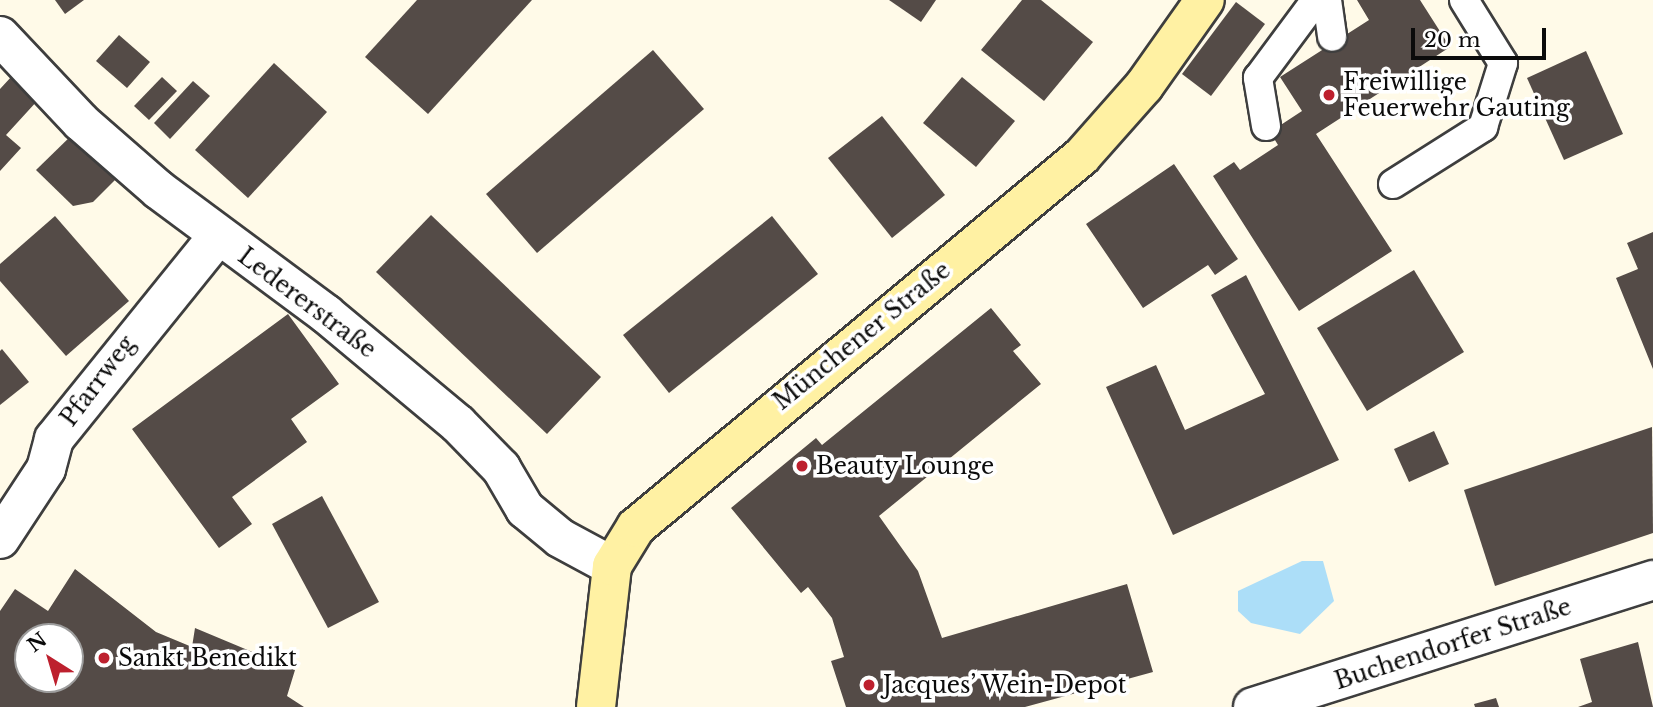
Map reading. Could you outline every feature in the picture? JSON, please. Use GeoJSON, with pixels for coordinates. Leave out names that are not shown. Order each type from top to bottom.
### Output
{"type":"FeatureCollection","features":[{"type":"Feature","properties":{"kind":"main road","name":"Münchener Straße"},"geometry":{"type":"LineString","coordinates":[[596,707],[612,566],[636,527],[668,496],[1082,156],[1144,86],[1205,0]]}},
{"type":"Feature","properties":{"kind":"street","name":"Ledererstraße"},"geometry":{"type":"LineString","coordinates":[[0,36],[81,122],[218,236],[326,314],[458,424],[501,468],[534,517],[612,566]]}},
{"type":"Feature","properties":{"kind":"street","name":"Pfarrweg"},"geometry":{"type":"LineString","coordinates":[[0,540],[46,469],[54,439],[218,236]]}},
{"type":"Feature","properties":{"kind":"street","name":"Buchendorfer Straße"},"geometry":{"type":"LineString","coordinates":[[1271,704],[1653,580]]}},
{"type":"Feature","properties":{"kind":"lane"},"geometry":{"type":"LineString","coordinates":[[1266,126],[1258,78],[1316,0]]}},
{"type":"Feature","properties":{"kind":"lane"},"geometry":{"type":"LineString","coordinates":[[1327,0],[1332,37]]}},
{"type":"Feature","properties":{"kind":"lane"},"geometry":{"type":"LineString","coordinates":[[1393,184],[1483,127],[1503,63],[1464,0]]}},
{"type":"Feature","properties":{"kind":"water"},"geometry":{"type":"Polygon","coordinates":[[[1302,561],[1323,561],[1334,601],[1300,634],[1251,623],[1238,611],[1238,591],[1302,561]]]}},
{"type":"Feature","properties":{"kind":"building"},"geometry":{"type":"Polygon","coordinates":[[[55,0],[84,0],[65,14],[55,0]]]}},
{"type":"Feature","properties":{"kind":"building"},"geometry":{"type":"Polygon","coordinates":[[[417,0],[532,0],[428,114],[365,57],[417,0]]]}},
{"type":"Feature","properties":{"kind":"building"},"geometry":{"type":"Polygon","coordinates":[[[889,0],[936,0],[921,22],[889,0]]]}},
{"type":"Feature","properties":{"kind":"building"},"geometry":{"type":"Polygon","coordinates":[[[1022,0],[1041,0],[1093,42],[1044,101],[981,50],[1022,0]]]}},
{"type":"Feature","properties":{"kind":"building"},"geometry":{"type":"Polygon","coordinates":[[[1357,0],[1420,0],[1450,47],[1316,134],[1392,251],[1299,311],[1213,176],[1234,162],[1240,170],[1278,145],[1270,132],[1302,111],[1280,77],[1369,20],[1357,0]]]}},
{"type":"Feature","properties":{"kind":"building"},"geometry":{"type":"Polygon","coordinates":[[[1236,2],[1265,24],[1211,96],[1182,74],[1236,2]]]}},
{"type":"Feature","properties":{"kind":"building"},"geometry":{"type":"Polygon","coordinates":[[[119,35],[150,62],[127,88],[96,61],[119,35]]]}},
{"type":"Feature","properties":{"kind":"building"},"geometry":{"type":"Polygon","coordinates":[[[653,50],[704,109],[537,253],[486,194],[653,50]]]}},
{"type":"Feature","properties":{"kind":"building"},"geometry":{"type":"Polygon","coordinates":[[[1586,51],[1623,134],[1564,160],[1527,78],[1586,51]]]}},
{"type":"Feature","properties":{"kind":"building"},"geometry":{"type":"Polygon","coordinates":[[[274,63],[327,112],[248,198],[195,150],[274,63]]]}},
{"type":"Feature","properties":{"kind":"building"},"geometry":{"type":"Polygon","coordinates":[[[12,76],[38,100],[6,135],[21,148],[0,171],[0,89],[12,76]]]}},
{"type":"Feature","properties":{"kind":"building"},"geometry":{"type":"Polygon","coordinates":[[[162,77],[177,91],[149,120],[134,106],[162,77]]]}},
{"type":"Feature","properties":{"kind":"building"},"geometry":{"type":"Polygon","coordinates":[[[962,77],[1015,121],[976,167],[923,123],[962,77]]]}},
{"type":"Feature","properties":{"kind":"building"},"geometry":{"type":"Polygon","coordinates":[[[193,81],[210,96],[170,139],[154,123],[193,81]]]}},
{"type":"Feature","properties":{"kind":"building"},"geometry":{"type":"Polygon","coordinates":[[[882,116],[945,195],[892,238],[828,158],[882,116]]]}},
{"type":"Feature","properties":{"kind":"building"},"geometry":{"type":"Polygon","coordinates":[[[76,131],[121,174],[93,202],[73,206],[36,170],[76,131]]]}},
{"type":"Feature","properties":{"kind":"building"},"geometry":{"type":"Polygon","coordinates":[[[1174,164],[1238,259],[1215,275],[1208,265],[1143,308],[1086,224],[1174,164]]]}},
{"type":"Feature","properties":{"kind":"building"},"geometry":{"type":"Polygon","coordinates":[[[431,215],[601,377],[547,434],[376,272],[431,215]]]}},
{"type":"Feature","properties":{"kind":"building"},"geometry":{"type":"Polygon","coordinates":[[[55,216],[129,301],[66,356],[0,281],[0,264],[55,216]]]}},
{"type":"Feature","properties":{"kind":"building"},"geometry":{"type":"Polygon","coordinates":[[[772,216],[818,274],[669,393],[623,335],[772,216]]]}},
{"type":"Feature","properties":{"kind":"building"},"geometry":{"type":"Polygon","coordinates":[[[1653,232],[1653,369],[1616,278],[1638,269],[1627,243],[1653,232]]]}},
{"type":"Feature","properties":{"kind":"building"},"geometry":{"type":"Polygon","coordinates":[[[1414,270],[1464,352],[1367,411],[1317,328],[1414,270]]]}},
{"type":"Feature","properties":{"kind":"building"},"geometry":{"type":"Polygon","coordinates":[[[1246,275],[1339,460],[1173,535],[1106,387],[1156,365],[1185,430],[1265,394],[1211,295],[1246,275]]]}},
{"type":"Feature","properties":{"kind":"building"},"geometry":{"type":"Polygon","coordinates":[[[991,308],[1021,345],[1013,351],[1041,384],[879,516],[918,571],[942,638],[1127,584],[1153,672],[1025,707],[846,707],[831,661],[844,657],[832,618],[808,587],[801,593],[731,508],[816,438],[822,445],[991,308]]]}},
{"type":"Feature","properties":{"kind":"building"},"geometry":{"type":"Polygon","coordinates":[[[288,314],[339,384],[291,419],[307,442],[232,497],[252,524],[219,548],[132,429],[288,314]]]}},
{"type":"Feature","properties":{"kind":"building"},"geometry":{"type":"Polygon","coordinates":[[[2,349],[29,382],[0,405],[0,351],[2,349]]]}},
{"type":"Feature","properties":{"kind":"building"},"geometry":{"type":"Polygon","coordinates":[[[1652,427],[1653,533],[1495,586],[1464,490],[1652,427]]]}},
{"type":"Feature","properties":{"kind":"building"},"geometry":{"type":"Polygon","coordinates":[[[1434,431],[1449,464],[1409,482],[1394,449],[1434,431]]]}},
{"type":"Feature","properties":{"kind":"building"},"geometry":{"type":"Polygon","coordinates":[[[322,496],[379,602],[328,628],[272,524],[322,496]]]}},
{"type":"Feature","properties":{"kind":"building"},"geometry":{"type":"Polygon","coordinates":[[[75,569],[156,632],[192,647],[195,628],[295,670],[287,696],[304,707],[0,707],[0,611],[15,589],[48,611],[75,569]]]}},
{"type":"Feature","properties":{"kind":"building"},"geometry":{"type":"Polygon","coordinates":[[[1638,642],[1653,707],[1578,707],[1592,702],[1580,659],[1638,642]]]}},
{"type":"Feature","properties":{"kind":"building"},"geometry":{"type":"Polygon","coordinates":[[[1496,698],[1499,707],[1475,707],[1474,704],[1496,698]]]}},
{"type":"Feature","properties":{"kind":"place","name":"Freiwillige Feuerwehr Gauting"},"geometry":{"type":"Point","coordinates":[1329,95]}},
{"type":"Feature","properties":{"kind":"place","name":"Beauty Lounge"},"geometry":{"type":"Point","coordinates":[802,466]}},
{"type":"Feature","properties":{"kind":"place","name":"Sankt Benedikt"},"geometry":{"type":"Point","coordinates":[104,658]}},
{"type":"Feature","properties":{"kind":"place","name":"Jacques’ Wein-Depot"},"geometry":{"type":"Point","coordinates":[869,685]}}]}
